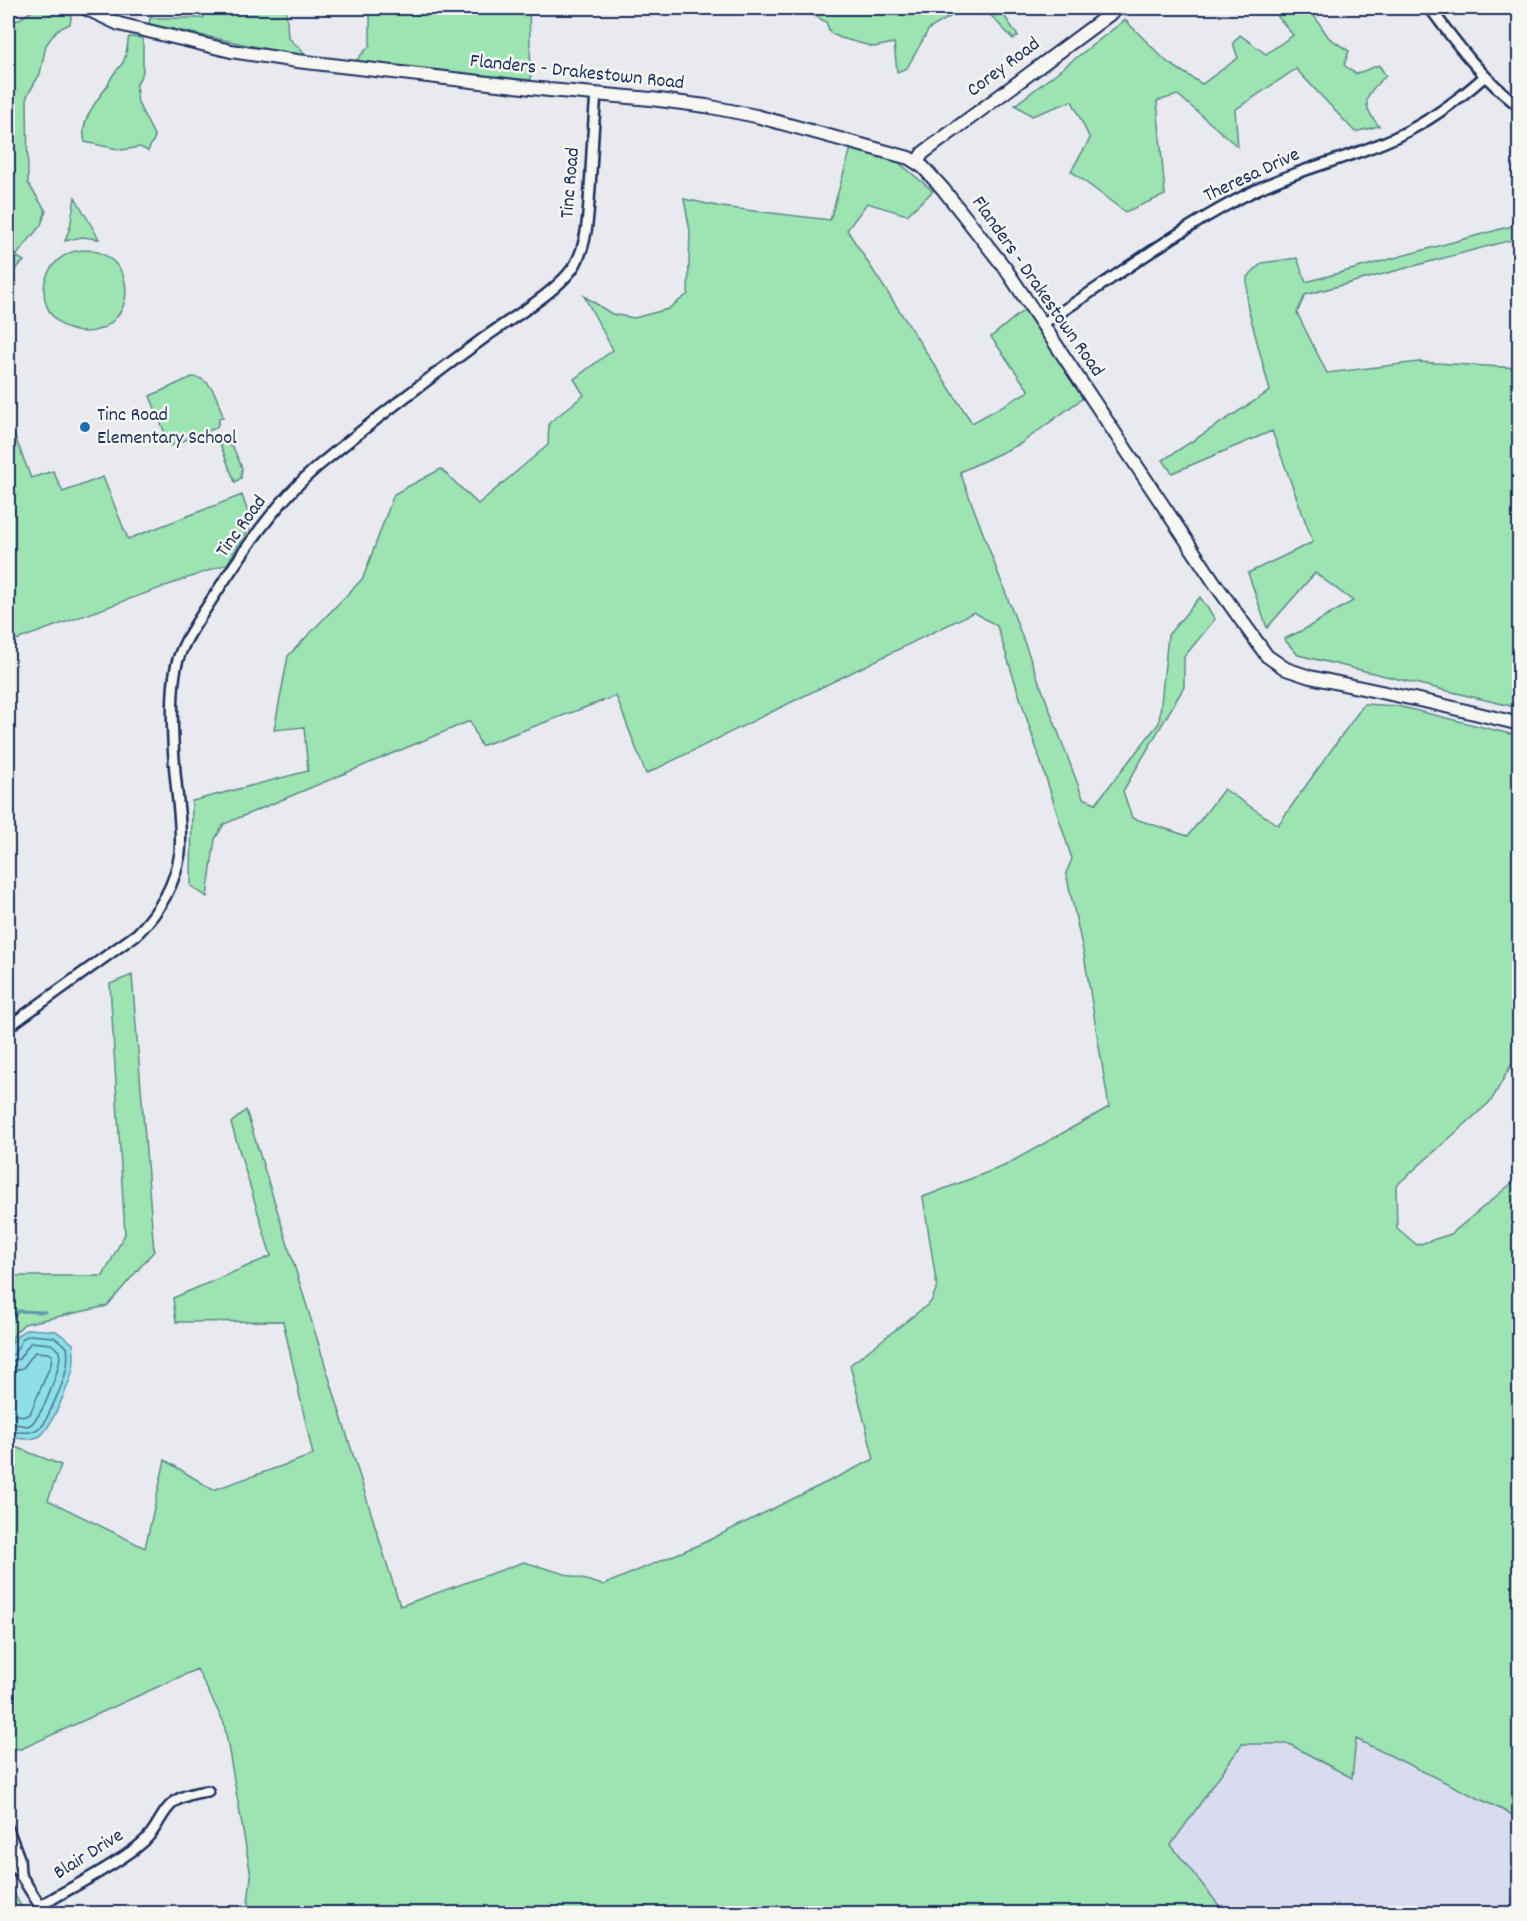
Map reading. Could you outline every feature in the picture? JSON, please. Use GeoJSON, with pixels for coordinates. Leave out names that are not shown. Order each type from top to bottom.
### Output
{"type":"FeatureCollection","features":[{"type":"Feature","properties":{"kind":"street","name":"Flanders - Drakestown Road"},"geometry":{"type":"LineString","coordinates":[[85,8],[125,26],[251,55],[666,101],[756,116],[892,152],[917,162],[943,189],[1005,268],[1216,585],[1248,632],[1270,658],[1286,669],[1310,677],[1520,724]]}},
{"type":"Feature","properties":{"kind":"street","name":"Corey Road"},"geometry":{"type":"LineString","coordinates":[[917,162],[923,153],[1118,8]]}},
{"type":"Feature","properties":{"kind":"street"},"geometry":{"type":"LineString","coordinates":[[1430,8],[1466,57],[1484,77],[1520,107]]}},
{"type":"Feature","properties":{"kind":"street","name":"Theresa Drive"},"geometry":{"type":"LineString","coordinates":[[1042,324],[1220,208],[1294,173],[1396,137],[1434,116],[1484,77]]}},
{"type":"Feature","properties":{"kind":"street","name":"Tinc Road"},"geometry":{"type":"LineString","coordinates":[[8,1027],[137,934],[152,918],[165,898],[175,874],[180,842],[174,720],[174,678],[177,660],[199,620],[264,525],[296,487],[325,461],[472,347],[553,288],[573,269],[582,249],[587,223],[596,95]]}},
{"type":"Feature","properties":{"kind":"street","name":"Blair Drive"},"geometry":{"type":"LineString","coordinates":[[43,1910],[135,1849],[149,1837],[174,1800],[193,1792],[208,1791]]}},
{"type":"Feature","properties":{"kind":"street"},"geometry":{"type":"LineString","coordinates":[[8,1829],[20,1858],[20,1874]]}},
{"type":"Feature","properties":{"kind":"street"},"geometry":{"type":"LineString","coordinates":[[8,1857],[43,1910]]}},
{"type":"Feature","properties":{"kind":"shaded area"},"geometry":{"type":"Polygon","coordinates":[[[1356,1739],[1519,1818],[1519,1913],[1225,1913],[1171,1845],[1242,1744],[1289,1744],[1352,1777],[1356,1739]]]}},
{"type":"Feature","properties":{"kind":"green space"},"geometry":{"type":"Polygon","coordinates":[[[37,8],[65,8],[72,12],[70,24],[57,30],[46,45],[40,74],[27,96],[28,183],[46,211],[41,225],[16,256],[24,261],[8,276],[8,26],[37,8]]]}},
{"type":"Feature","properties":{"kind":"green space"},"geometry":{"type":"Polygon","coordinates":[[[206,8],[286,8],[288,37],[309,58],[149,24],[150,18],[203,18],[206,8]]]}},
{"type":"Feature","properties":{"kind":"green space"},"geometry":{"type":"Polygon","coordinates":[[[370,8],[529,8],[531,80],[355,62],[370,45],[370,8]]]}},
{"type":"Feature","properties":{"kind":"green space"},"geometry":{"type":"Polygon","coordinates":[[[809,8],[965,8],[929,29],[907,68],[897,72],[894,43],[874,47],[841,38],[830,33],[826,22],[808,12],[809,8]]]}},
{"type":"Feature","properties":{"kind":"green space"},"geometry":{"type":"Polygon","coordinates":[[[984,8],[999,8],[1018,36],[1013,39],[984,8]]]}},
{"type":"Feature","properties":{"kind":"green space"},"geometry":{"type":"Polygon","coordinates":[[[1271,8],[1317,8],[1313,14],[1329,38],[1349,51],[1344,65],[1356,74],[1379,65],[1386,76],[1369,94],[1367,105],[1379,126],[1355,132],[1296,69],[1235,110],[1238,147],[1178,95],[1157,101],[1165,195],[1125,212],[1071,171],[1090,139],[1072,101],[1032,116],[1015,105],[1125,20],[1167,62],[1202,84],[1238,58],[1233,43],[1240,35],[1266,54],[1293,35],[1271,8]]]}},
{"type":"Feature","properties":{"kind":"green space"},"geometry":{"type":"Polygon","coordinates":[[[129,37],[143,38],[143,72],[136,86],[138,103],[155,137],[148,151],[140,147],[122,150],[85,142],[86,120],[123,62],[129,37]]]}},
{"type":"Feature","properties":{"kind":"green space"},"geometry":{"type":"Polygon","coordinates":[[[851,148],[898,162],[933,191],[907,215],[867,203],[847,230],[972,423],[1029,391],[991,337],[1025,309],[1083,398],[1020,444],[960,472],[1083,798],[1096,803],[1159,723],[1168,635],[1200,597],[1215,619],[1184,657],[1184,687],[1123,791],[1132,818],[1188,836],[1224,789],[1278,825],[1364,704],[1398,706],[1519,736],[1519,1051],[1491,1101],[1396,1186],[1397,1228],[1417,1245],[1451,1234],[1519,1177],[1519,1818],[1356,1739],[1352,1778],[1289,1744],[1242,1744],[1171,1845],[1225,1913],[247,1913],[251,1876],[224,1723],[197,1669],[21,1749],[8,1748],[8,1444],[61,1465],[48,1500],[145,1548],[165,1460],[213,1490],[313,1455],[283,1321],[176,1322],[173,1298],[271,1256],[231,1123],[246,1110],[400,1606],[524,1562],[603,1585],[703,1543],[874,1459],[850,1365],[931,1302],[937,1287],[923,1197],[1004,1166],[1109,1107],[1084,955],[1066,873],[1072,859],[997,626],[974,612],[646,774],[616,696],[481,746],[470,721],[224,824],[215,839],[207,897],[191,886],[192,801],[308,771],[304,727],[274,730],[288,656],[363,578],[394,494],[441,469],[478,504],[548,445],[549,423],[584,395],[574,379],[613,350],[584,296],[612,314],[634,318],[668,309],[688,294],[690,231],[684,199],[722,207],[830,220],[851,148]]]}},
{"type":"Feature","properties":{"kind":"green space"},"geometry":{"type":"Polygon","coordinates":[[[75,197],[99,239],[82,237],[65,241],[75,197]]]}},
{"type":"Feature","properties":{"kind":"green space"},"geometry":{"type":"Polygon","coordinates":[[[1519,224],[1519,238],[1305,295],[1297,313],[1327,373],[1419,362],[1519,368],[1519,708],[1298,655],[1284,639],[1353,601],[1315,573],[1267,628],[1248,573],[1313,542],[1272,431],[1172,473],[1163,460],[1270,391],[1247,304],[1247,277],[1262,263],[1297,258],[1306,282],[1519,224]]]}},
{"type":"Feature","properties":{"kind":"green space"},"geometry":{"type":"Polygon","coordinates":[[[85,250],[101,253],[114,262],[123,275],[126,291],[123,307],[114,320],[101,329],[85,332],[69,329],[56,320],[47,307],[44,291],[47,275],[56,262],[69,253],[85,250]]]}},
{"type":"Feature","properties":{"kind":"green space"},"geometry":{"type":"Polygon","coordinates":[[[192,377],[199,378],[210,385],[217,397],[223,417],[219,418],[216,428],[170,446],[150,396],[192,377]]]}},
{"type":"Feature","properties":{"kind":"green space"},"geometry":{"type":"Polygon","coordinates":[[[8,419],[31,478],[53,471],[63,492],[103,477],[128,539],[242,495],[252,524],[227,564],[8,643],[8,419]]]}},
{"type":"Feature","properties":{"kind":"green space"},"geometry":{"type":"Polygon","coordinates":[[[220,444],[233,447],[242,468],[241,478],[235,482],[220,444]]]}},
{"type":"Feature","properties":{"kind":"green space"},"geometry":{"type":"Polygon","coordinates":[[[132,975],[154,1251],[107,1306],[24,1324],[15,1333],[8,1349],[8,1276],[103,1276],[125,1234],[110,984],[132,975]]]}},
{"type":"Feature","properties":{"kind":"green space"},"geometry":{"type":"Polygon","coordinates":[[[8,1883],[25,1913],[8,1913],[8,1883]]]}},
{"type":"Feature","properties":{"kind":"water"},"geometry":{"type":"Polygon","coordinates":[[[29,1329],[56,1331],[73,1344],[74,1359],[60,1405],[49,1425],[40,1436],[24,1439],[8,1436],[6,1368],[8,1352],[12,1344],[19,1335],[29,1329]]]}},
{"type":"Feature","properties":{"kind":"waterway"},"geometry":{"type":"LineString","coordinates":[[8,1323],[18,1311],[45,1312]]}},
{"type":"Feature","properties":{"kind":"place","name":"Tinc Road Elementary School"},"geometry":{"type":"Point","coordinates":[85,427]}}]}
